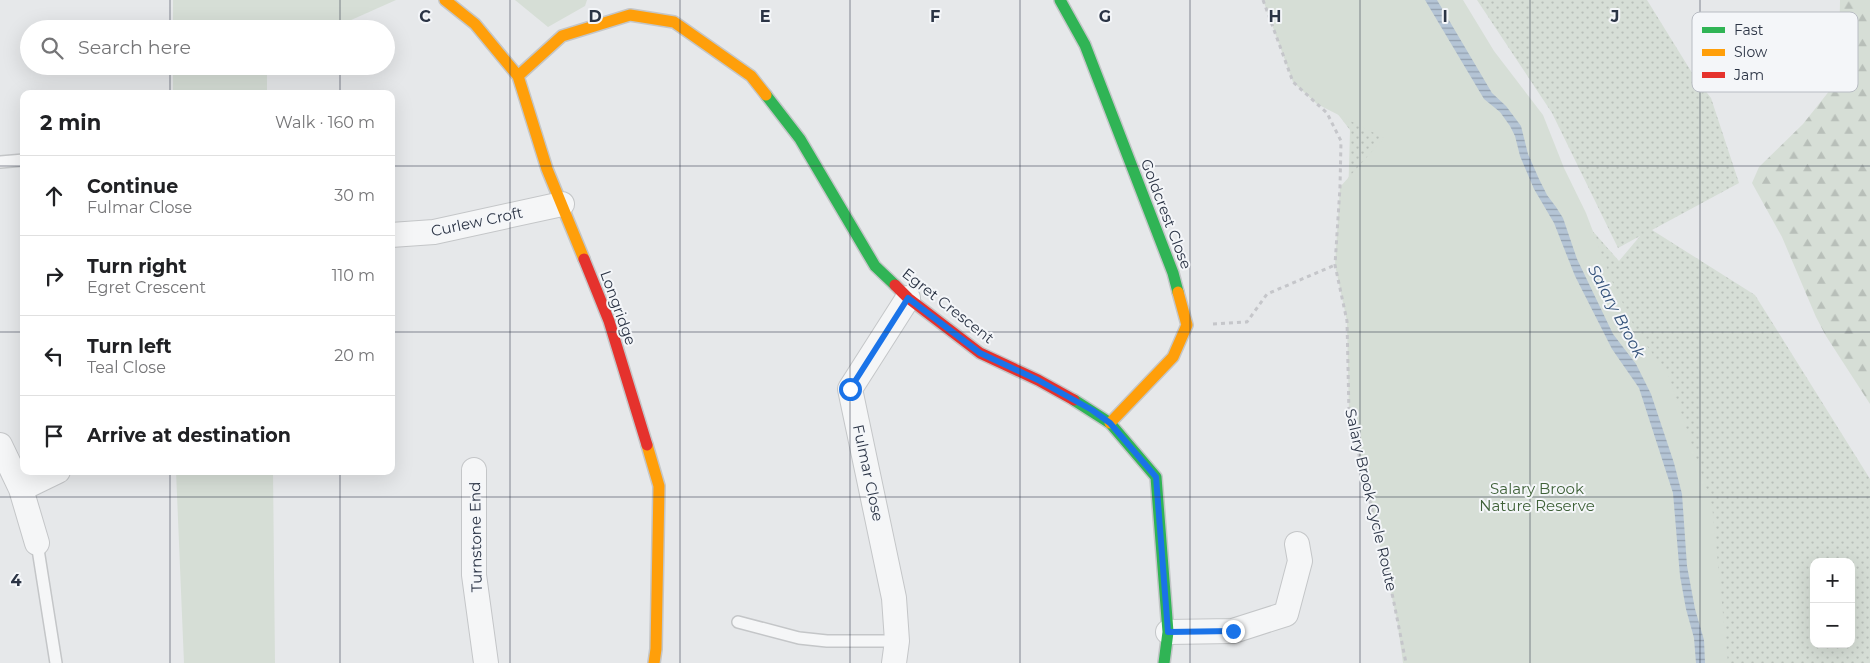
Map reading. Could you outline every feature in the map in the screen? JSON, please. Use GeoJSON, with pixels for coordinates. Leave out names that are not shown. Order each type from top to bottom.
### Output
{"type":"FeatureCollection","features":[{"type":"Feature","properties":{"kind":"street","name":"Longridge"},"geometry":{"type":"LineString","coordinates":[[445,0],[475,24],[518,76],[547,169],[610,321],[659,486],[656,649],[654,663]]}},
{"type":"Feature","properties":{"kind":"street","name":"Goldcrest Close"},"geometry":{"type":"LineString","coordinates":[[1060,0],[1085,45],[1173,273],[1187,325]]}},
{"type":"Feature","properties":{"kind":"street","name":"Egret Crescent"},"geometry":{"type":"LineString","coordinates":[[518,76],[562,36],[630,15],[674,22],[751,76],[800,139],[876,266],[908,298],[980,353],[1038,380],[1092,410],[1110,423],[1156,477],[1168,632],[1164,663]]}},
{"type":"Feature","properties":{"kind":"street","name":"Curlew Croft"},"geometry":{"type":"LineString","coordinates":[[395,235],[434,232],[562,204]]}},
{"type":"Feature","properties":{"kind":"street","name":"Fulmar Close"},"geometry":{"type":"LineString","coordinates":[[896,652],[894,598],[850,389],[908,298]]}},
{"type":"Feature","properties":{"kind":"street"},"geometry":{"type":"LineString","coordinates":[[1110,423],[1174,357],[1187,325]]}},
{"type":"Feature","properties":{"kind":"street"},"geometry":{"type":"LineString","coordinates":[[0,445],[21,489],[37,543]]}},
{"type":"Feature","properties":{"kind":"street","name":"Turnstone End"},"geometry":{"type":"LineString","coordinates":[[474,470],[474,576],[486,663]]}},
{"type":"Feature","properties":{"kind":"street"},"geometry":{"type":"LineString","coordinates":[[21,489],[50,475]]}},
{"type":"Feature","properties":{"kind":"street"},"geometry":{"type":"LineString","coordinates":[[1168,632],[1233,631],[1286,614],[1300,561],[1296,544]]}},
{"type":"Feature","properties":{"kind":"lane"},"geometry":{"type":"LineString","coordinates":[[0,162],[20,160]]}},
{"type":"Feature","properties":{"kind":"lane"},"geometry":{"type":"LineString","coordinates":[[37,543],[56,663]]}},
{"type":"Feature","properties":{"kind":"lane"},"geometry":{"type":"LineString","coordinates":[[738,622],[799,638],[896,652]]}},
{"type":"Feature","properties":{"kind":"path","name":"Salary Brook Cycle Route"},"geometry":{"type":"LineString","coordinates":[[1263,0],[1293,82],[1326,113],[1341,141],[1335,265],[1347,321],[1349,413],[1393,598],[1406,663]]}},
{"type":"Feature","properties":{"kind":"path"},"geometry":{"type":"LineString","coordinates":[[1187,325],[1247,322],[1267,294],[1335,265]]}},
{"type":"Feature","properties":{"kind":"green space"},"geometry":{"type":"Polygon","coordinates":[[[173,0],[396,0],[351,20],[173,20],[173,0]]]}},
{"type":"Feature","properties":{"kind":"green space"},"geometry":{"type":"Polygon","coordinates":[[[515,0],[587,0],[585,6],[548,27],[515,0]]]}},
{"type":"Feature","properties":{"kind":"green space","name":"Salary Brook Nature Reserve"},"geometry":{"type":"Polygon","coordinates":[[[1263,0],[1463,0],[1494,51],[1543,115],[1564,168],[1586,213],[1611,279],[1637,332],[1669,377],[1712,505],[1728,663],[1403,663],[1397,619],[1349,413],[1347,321],[1335,265],[1340,187],[1384,138],[1317,104],[1293,82],[1263,0]]]}},
{"type":"Feature","properties":{"kind":"green space","name":"Salary Brook Nature Reserve"},"geometry":{"type":"Polygon","coordinates":[[[1390,0],[1619,261],[1640,236],[1618,248],[1552,113],[1477,0],[1647,0],[1692,73],[1692,92],[1706,92],[1711,98],[1739,183],[1652,230],[1755,295],[1870,479],[1870,663],[1416,663],[1346,274],[1350,130],[1300,65],[1390,0]]]}},
{"type":"Feature","properties":{"kind":"green space"},"geometry":{"type":"Polygon","coordinates":[[[1840,0],[1870,0],[1870,404],[1826,336],[1782,237],[1752,183],[1759,167],[1803,124],[1828,92],[1858,92],[1858,12],[1840,12],[1840,0]]]}},
{"type":"Feature","properties":{"kind":"green space"},"geometry":{"type":"Polygon","coordinates":[[[173,75],[267,75],[267,90],[173,90],[173,75]]]}},
{"type":"Feature","properties":{"kind":"green space"},"geometry":{"type":"Polygon","coordinates":[[[176,475],[273,475],[275,663],[184,663],[176,475]]]}},
{"type":"Feature","properties":{"kind":"water"},"geometry":{"type":"Polygon","coordinates":[[[1425,0],[1437,0],[1492,93],[1506,106],[1521,126],[1528,154],[1539,179],[1547,195],[1563,218],[1577,259],[1613,334],[1636,364],[1651,394],[1674,463],[1682,494],[1687,566],[1695,609],[1704,640],[1705,663],[1696,663],[1694,638],[1680,576],[1673,493],[1639,388],[1612,349],[1575,276],[1554,223],[1534,189],[1510,126],[1500,112],[1484,99],[1425,0]]]}},
{"type":"Feature","properties":{"kind":"traffic: fast"},"geometry":{"type":"LineString","coordinates":[[1060,0],[1085,45],[1173,273],[1178,292]]}},
{"type":"Feature","properties":{"kind":"traffic: fast"},"geometry":{"type":"LineString","coordinates":[[766,95],[800,139],[875,266],[895,285]]}},
{"type":"Feature","properties":{"kind":"traffic: fast"},"geometry":{"type":"LineString","coordinates":[[1074,400],[1110,423],[1156,477],[1168,632],[1164,663]]}},
{"type":"Feature","properties":{"kind":"traffic: slow"},"geometry":{"type":"LineString","coordinates":[[445,0],[475,24],[518,76],[547,169],[584,259]]}},
{"type":"Feature","properties":{"kind":"traffic: slow"},"geometry":{"type":"LineString","coordinates":[[518,76],[562,36],[630,15],[674,22],[751,76],[766,95]]}},
{"type":"Feature","properties":{"kind":"traffic: slow"},"geometry":{"type":"LineString","coordinates":[[1110,423],[1173,357],[1187,325],[1178,292]]}},
{"type":"Feature","properties":{"kind":"traffic: slow"},"geometry":{"type":"LineString","coordinates":[[647,445],[659,486],[656,649],[654,663]]}},
{"type":"Feature","properties":{"kind":"traffic: jam"},"geometry":{"type":"LineString","coordinates":[[584,259],[609,321],[647,445]]}},
{"type":"Feature","properties":{"kind":"traffic: jam"},"geometry":{"type":"LineString","coordinates":[[895,285],[908,298],[980,353],[1038,380],[1074,400]]}},
{"type":"Feature","properties":{"kind":"route"},"geometry":{"type":"LineString","coordinates":[[850,389],[908,298],[980,353],[1038,380],[1092,410],[1110,423],[1156,477],[1168,632],[1233,631]]}},
{"type":"Feature","properties":{"kind":"water label","name":"Salary Brook"},"geometry":{"type":"Point","coordinates":[1617,311]}}]}
